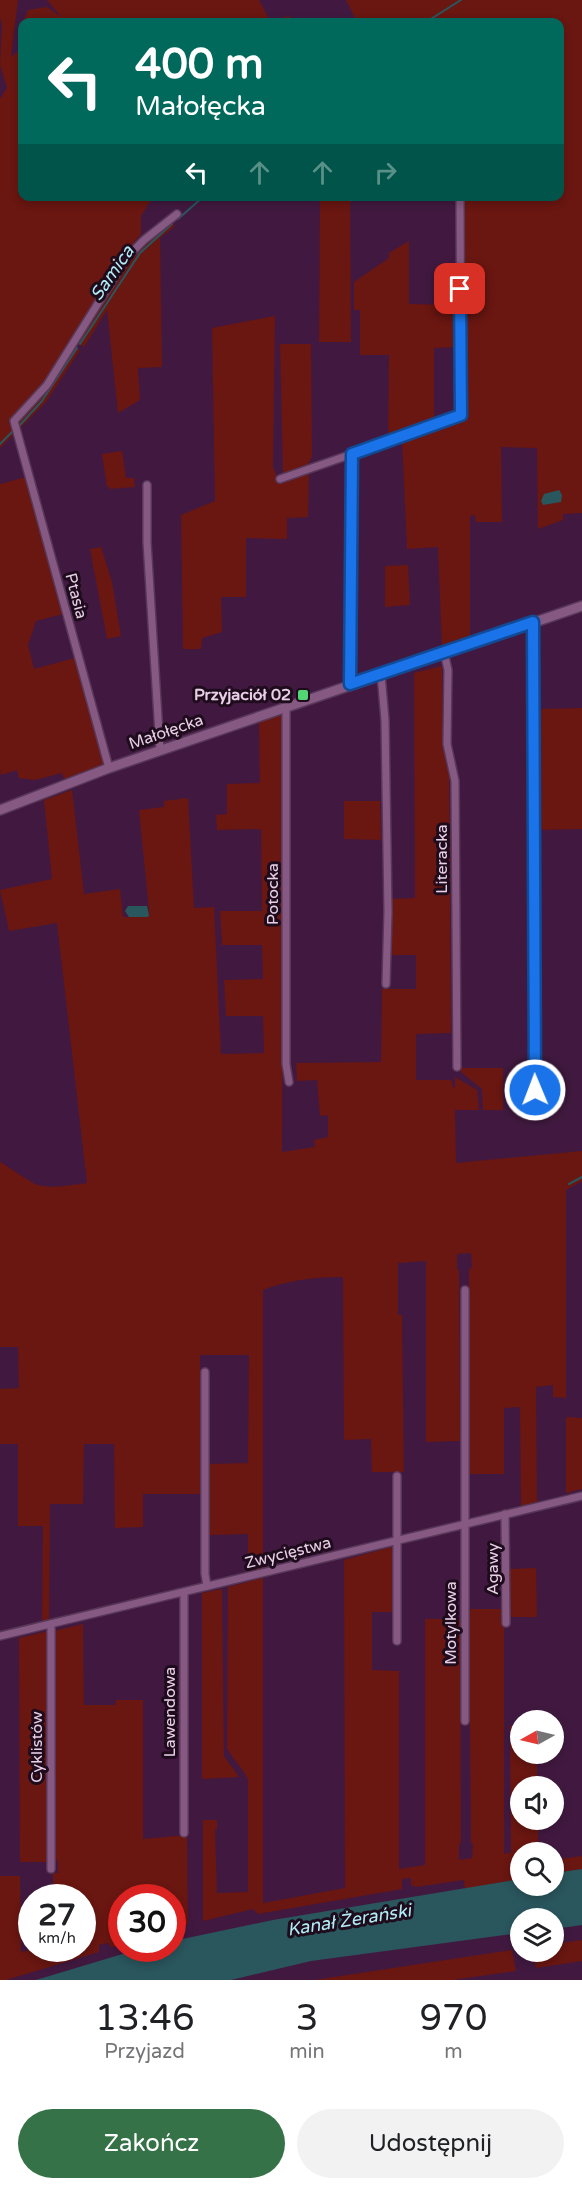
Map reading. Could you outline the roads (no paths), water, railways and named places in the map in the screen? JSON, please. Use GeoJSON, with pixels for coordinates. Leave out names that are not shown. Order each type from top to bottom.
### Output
{"type":"FeatureCollection","features":[{"type":"Feature","properties":{"kind":"street"},"geometry":{"type":"LineString","coordinates":[[280,479],[461,415],[460,201]]}},
{"type":"Feature","properties":{"kind":"street","name":"Ptasia"},"geometry":{"type":"LineString","coordinates":[[109,768],[14,421],[47,385],[128,257],[144,240],[177,214]]}},
{"type":"Feature","properties":{"kind":"street"},"geometry":{"type":"LineString","coordinates":[[350,684],[352,454]]}},
{"type":"Feature","properties":{"kind":"street"},"geometry":{"type":"LineString","coordinates":[[147,485],[147,542],[160,750]]}},
{"type":"Feature","properties":{"kind":"street","name":"Małołęcka"},"geometry":{"type":"LineString","coordinates":[[0,810],[160,750],[582,606]]}},
{"type":"Feature","properties":{"kind":"street"},"geometry":{"type":"LineString","coordinates":[[533,622],[534,1101]]}},
{"type":"Feature","properties":{"kind":"street","name":"Literacka"},"geometry":{"type":"LineString","coordinates":[[444,652],[448,670],[447,744],[455,781],[457,1067]]}},
{"type":"Feature","properties":{"kind":"street"},"geometry":{"type":"LineString","coordinates":[[381,674],[385,720],[388,912],[386,984]]}},
{"type":"Feature","properties":{"kind":"street","name":"Potocka"},"geometry":{"type":"LineString","coordinates":[[286,706],[286,1064],[289,1082]]}},
{"type":"Feature","properties":{"kind":"street","name":"Motylkowa"},"geometry":{"type":"LineString","coordinates":[[465,1290],[465,1721]]}},
{"type":"Feature","properties":{"kind":"street"},"geometry":{"type":"LineString","coordinates":[[205,1372],[207,1586]]}},
{"type":"Feature","properties":{"kind":"street"},"geometry":{"type":"LineString","coordinates":[[397,1476],[397,1641]]}},
{"type":"Feature","properties":{"kind":"street","name":"Zwycięstwa"},"geometry":{"type":"LineString","coordinates":[[0,1636],[582,1496]]}},
{"type":"Feature","properties":{"kind":"street","name":"Agawy"},"geometry":{"type":"LineString","coordinates":[[505,1514],[506,1623]]}},
{"type":"Feature","properties":{"kind":"street","name":"Lawendowa"},"geometry":{"type":"LineString","coordinates":[[184,1592],[184,1833]]}},
{"type":"Feature","properties":{"kind":"street","name":"Cyklistów"},"geometry":{"type":"LineString","coordinates":[[51,1624],[51,1869]]}},
{"type":"Feature","properties":{"kind":"water"},"geometry":{"type":"Polygon","coordinates":[[[559,490],[562,495],[561,502],[543,505],[541,501],[544,494],[559,490]]]}},
{"type":"Feature","properties":{"kind":"water"},"geometry":{"type":"Polygon","coordinates":[[[128,906],[147,906],[149,915],[148,917],[129,917],[125,911],[128,906]]]}},
{"type":"Feature","properties":{"kind":"water","name":"Kanał Żerański"},"geometry":{"type":"Polygon","coordinates":[[[582,1869],[582,1925],[564,1928],[564,1908],[510,1908],[510,1934],[311,1961],[231,1980],[36,1980],[108,1958],[108,1962],[186,1962],[186,1938],[273,1920],[510,1881],[510,1896],[564,1896],[564,1872],[582,1869]]]}},
{"type":"Feature","properties":{"kind":"waterway","name":"Samica"},"geometry":{"type":"LineString","coordinates":[[432,18],[461,0]]}},
{"type":"Feature","properties":{"kind":"waterway","name":"Samica"},"geometry":{"type":"LineString","coordinates":[[178,219],[198,201]]}},
{"type":"Feature","properties":{"kind":"waterway","name":"Samica"},"geometry":{"type":"LineString","coordinates":[[80,344],[140,253],[172,224]]}},
{"type":"Feature","properties":{"kind":"waterway","name":"Samica"},"geometry":{"type":"LineString","coordinates":[[20,425],[42,401],[77,348]]}},
{"type":"Feature","properties":{"kind":"waterway","name":"Samica"},"geometry":{"type":"LineString","coordinates":[[0,444],[14,430]]}},
{"type":"Feature","properties":{"kind":"waterway"},"geometry":{"type":"LineString","coordinates":[[569,1184],[582,1177]]}},
{"type":"Feature","properties":{"kind":"place","name":"Przyjaciół 02"},"geometry":{"type":"Point","coordinates":[303,695]}}]}
